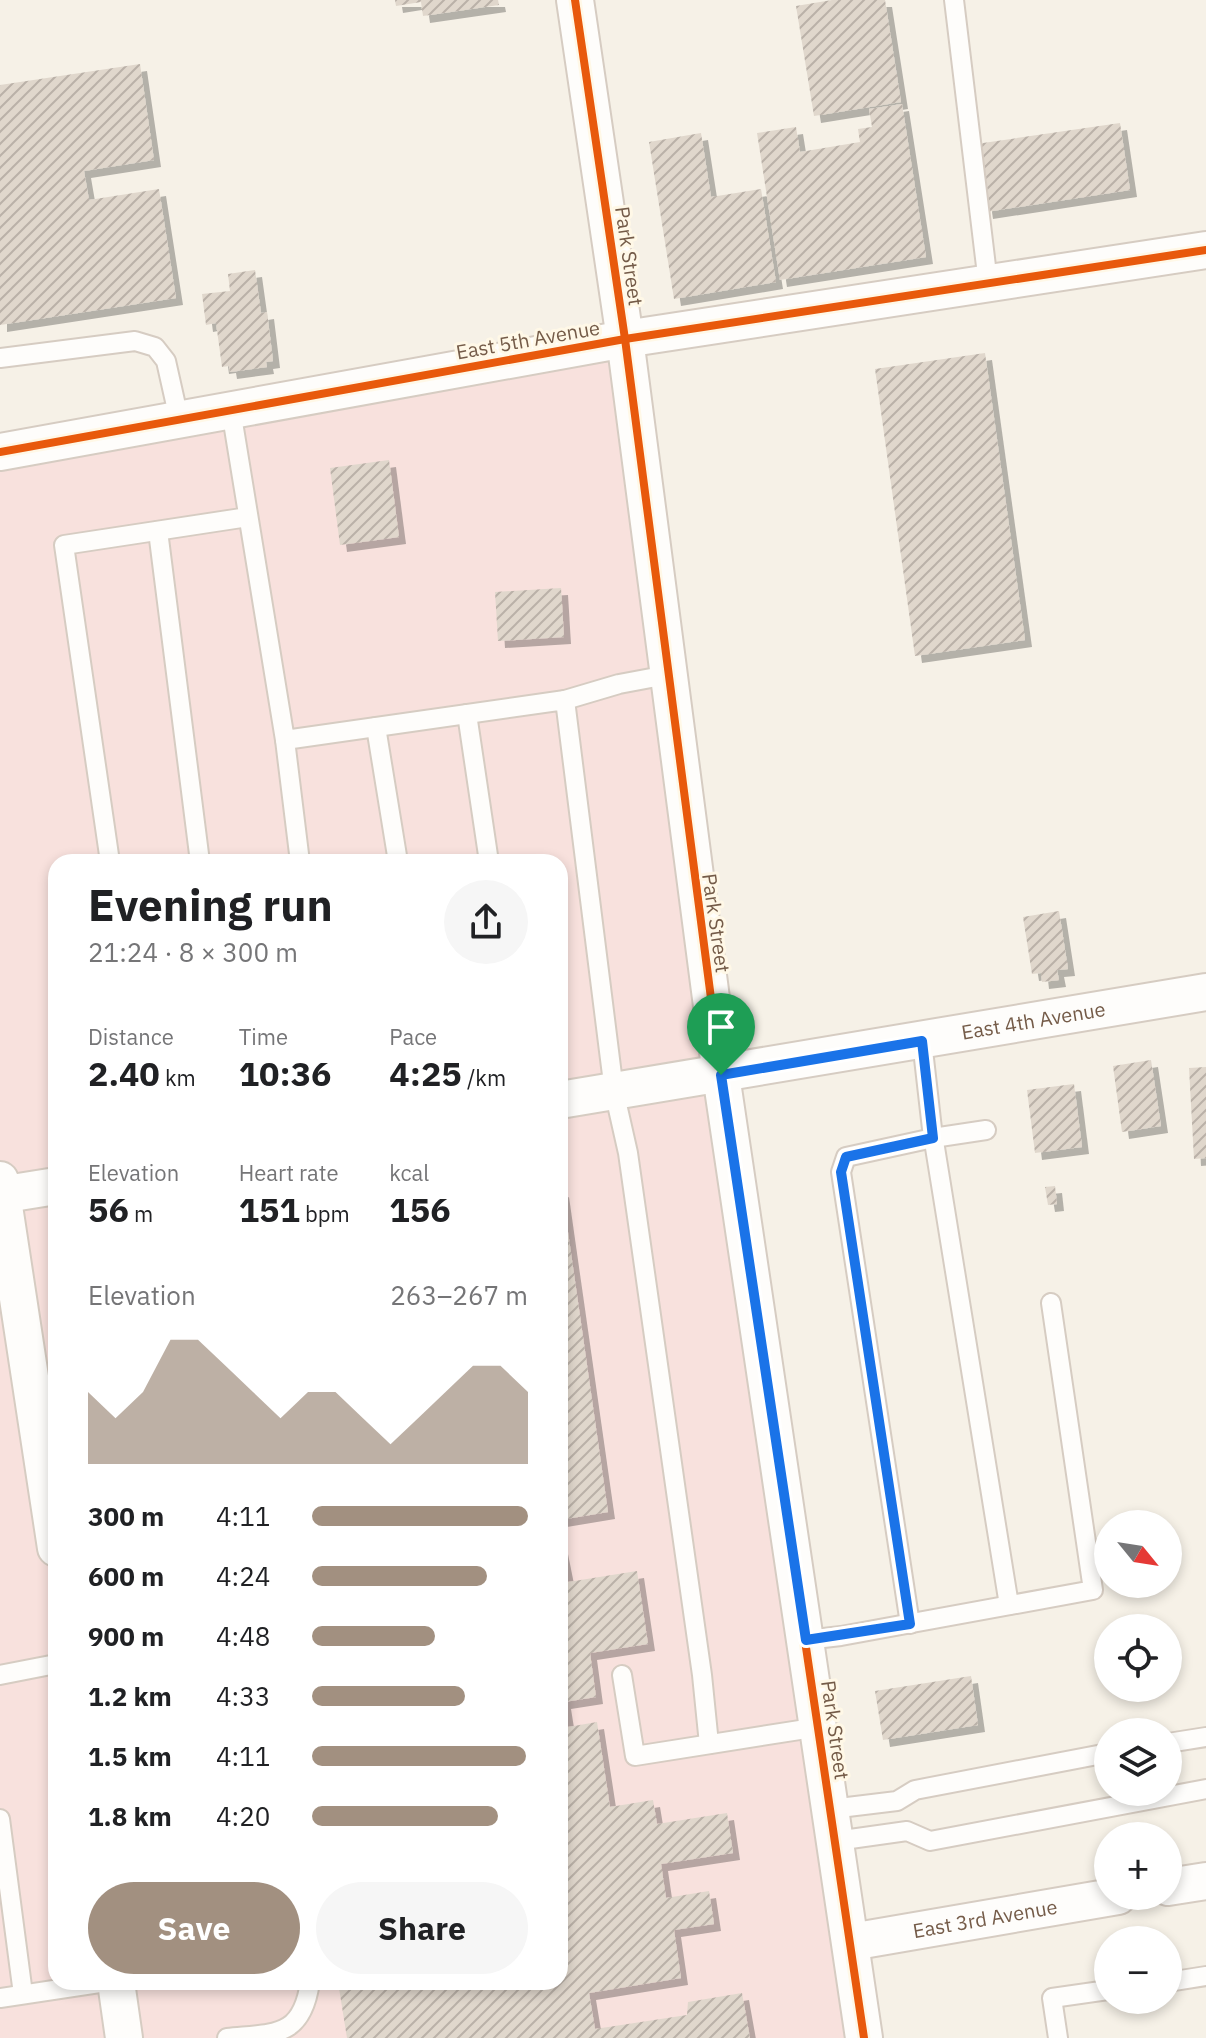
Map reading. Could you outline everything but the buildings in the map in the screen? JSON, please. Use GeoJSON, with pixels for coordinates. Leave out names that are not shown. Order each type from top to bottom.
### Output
{"type":"FeatureCollection","features":[{"type":"Feature","properties":{"kind":"street","name":"Park Street"},"geometry":{"type":"LineString","coordinates":[[575,0],[625,339],[721,1075],[864,2038]]}},
{"type":"Feature","properties":{"kind":"street","name":"East 5th Avenue"},"geometry":{"type":"LineString","coordinates":[[0,452],[625,339],[1206,250]]}},
{"type":"Feature","properties":{"kind":"street","name":"East 4th Avenue"},"geometry":{"type":"LineString","coordinates":[[568,1099],[1206,992]]}},
{"type":"Feature","properties":{"kind":"street"},"geometry":{"type":"LineString","coordinates":[[48,1187],[1,1190],[48,1482]]}},
{"type":"Feature","properties":{"kind":"street"},"geometry":{"type":"LineString","coordinates":[[1182,1885],[1206,1881]]}},
{"type":"Feature","properties":{"kind":"street","name":"East 3rd Avenue"},"geometry":{"type":"LineString","coordinates":[[851,1942],[1094,1900]]}},
{"type":"Feature","properties":{"kind":"street"},"geometry":{"type":"LineString","coordinates":[[117,1990],[124,2038]]}},
{"type":"Feature","properties":{"kind":"lane"},"geometry":{"type":"LineString","coordinates":[[954,0],[988,283]]}},
{"type":"Feature","properties":{"kind":"lane"},"geometry":{"type":"LineString","coordinates":[[0,358],[135,341],[155,347],[166,361],[179,419]]}},
{"type":"Feature","properties":{"kind":"lane"},"geometry":{"type":"LineString","coordinates":[[231,410],[285,740],[299,854]]}},
{"type":"Feature","properties":{"kind":"lane"},"geometry":{"type":"LineString","coordinates":[[109,854],[64,545],[248,517]]}},
{"type":"Feature","properties":{"kind":"lane"},"geometry":{"type":"LineString","coordinates":[[158,531],[199,854]]}},
{"type":"Feature","properties":{"kind":"lane"},"geometry":{"type":"LineString","coordinates":[[285,740],[565,700],[619,684],[667,675]]}},
{"type":"Feature","properties":{"kind":"lane"},"geometry":{"type":"LineString","coordinates":[[565,700],[614,1091],[628,1153],[702,1675],[709,1744]]}},
{"type":"Feature","properties":{"kind":"lane"},"geometry":{"type":"LineString","coordinates":[[467,714],[488,854]]}},
{"type":"Feature","properties":{"kind":"lane"},"geometry":{"type":"LineString","coordinates":[[376,727],[397,854]]}},
{"type":"Feature","properties":{"kind":"lane"},"geometry":{"type":"LineString","coordinates":[[922,1041],[933,1138],[1009,1605]]}},
{"type":"Feature","properties":{"kind":"lane"},"geometry":{"type":"LineString","coordinates":[[910,1624],[841,1172],[846,1157],[986,1130]]}},
{"type":"Feature","properties":{"kind":"lane"},"geometry":{"type":"LineString","coordinates":[[806,1640],[1093,1590],[1051,1303]]}},
{"type":"Feature","properties":{"kind":"lane"},"geometry":{"type":"LineString","coordinates":[[0,1675],[48,1666]]}},
{"type":"Feature","properties":{"kind":"lane"},"geometry":{"type":"LineString","coordinates":[[622,1675],[635,1756],[819,1727]]}},
{"type":"Feature","properties":{"kind":"lane"},"geometry":{"type":"LineString","coordinates":[[1182,1741],[1206,1737]]}},
{"type":"Feature","properties":{"kind":"lane"},"geometry":{"type":"LineString","coordinates":[[833,1825],[897,1801],[915,1790],[1094,1756]]}},
{"type":"Feature","properties":{"kind":"lane"},"geometry":{"type":"LineString","coordinates":[[833,1825],[907,1831],[930,1841],[1206,1789]]}},
{"type":"Feature","properties":{"kind":"lane"},"geometry":{"type":"LineString","coordinates":[[0,1819],[23,1994]]}},
{"type":"Feature","properties":{"kind":"lane"},"geometry":{"type":"LineString","coordinates":[[1182,1980],[1206,1976]]}},
{"type":"Feature","properties":{"kind":"lane"},"geometry":{"type":"LineString","coordinates":[[0,1998],[51,1990]]}},
{"type":"Feature","properties":{"kind":"lane"},"geometry":{"type":"LineString","coordinates":[[227,2038],[278,2033],[295,2024],[305,2005],[308,1990]]}},
{"type":"Feature","properties":{"kind":"lane"},"geometry":{"type":"LineString","coordinates":[[1058,2038],[1052,1998],[1094,1992]]}},
{"type":"Feature","properties":{"kind":"shaded area"},"geometry":{"type":"Polygon","coordinates":[[[625,339],[862,2038],[0,2038],[0,452],[625,339]]]}},
{"type":"Feature","properties":{"kind":"cycle path"},"geometry":{"type":"LineString","coordinates":[[575,0],[625,339],[721,1075],[864,2038]]}},
{"type":"Feature","properties":{"kind":"cycle path"},"geometry":{"type":"LineString","coordinates":[[0,452],[625,339],[1206,250]]}},
{"type":"Feature","properties":{"kind":"route"},"geometry":{"type":"LineString","coordinates":[[922,1041],[933,1138],[846,1157],[841,1172],[910,1624],[806,1640],[721,1075],[922,1041]]}}]}
